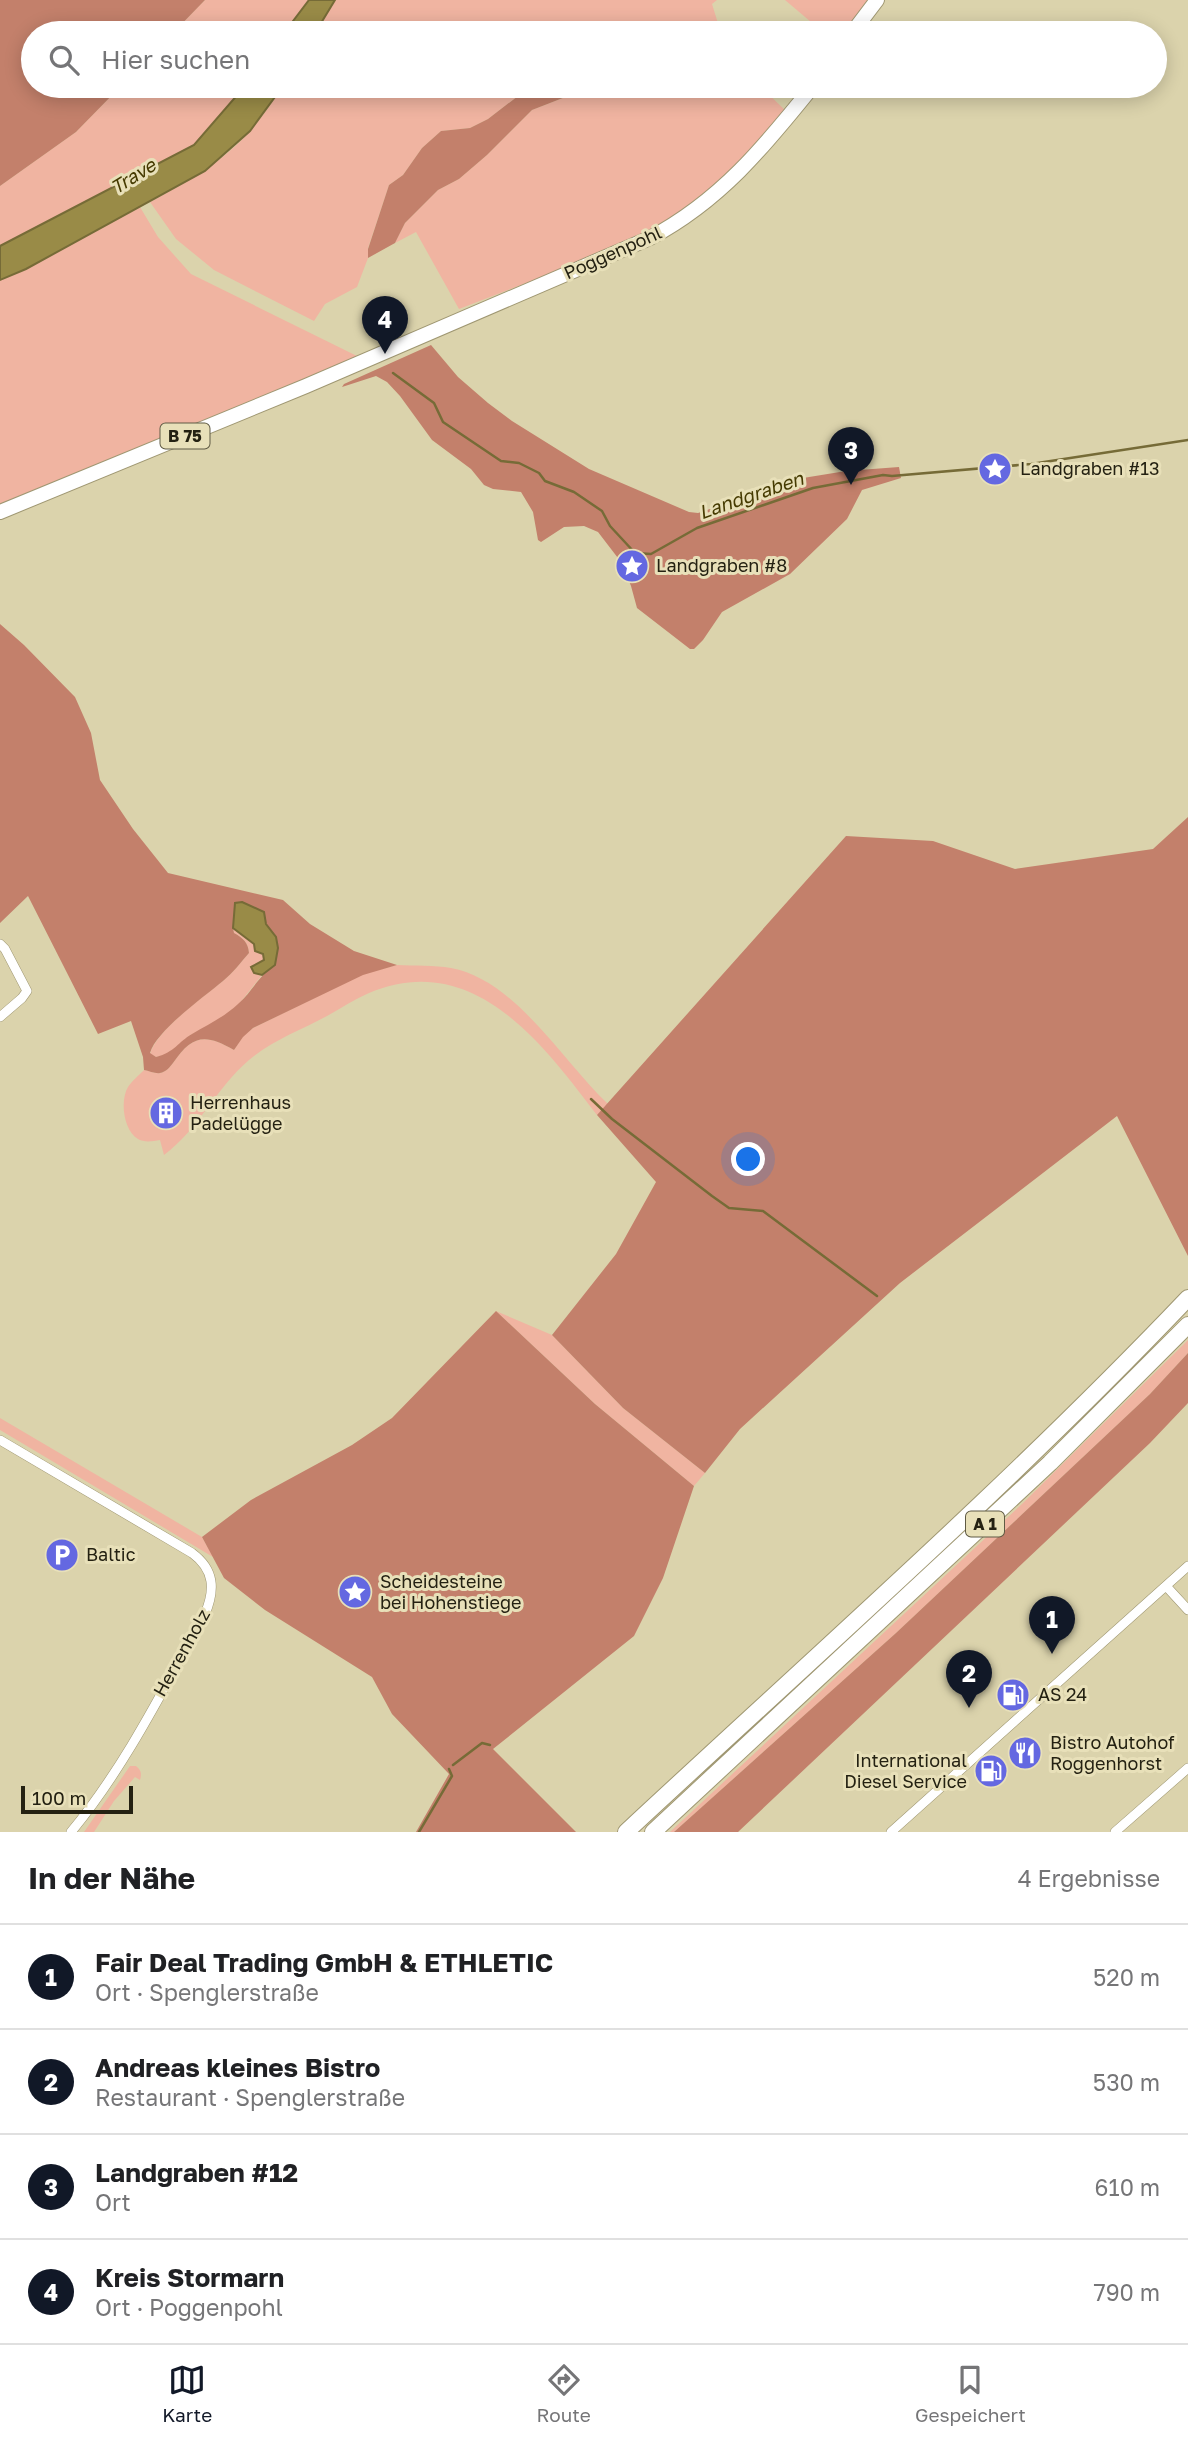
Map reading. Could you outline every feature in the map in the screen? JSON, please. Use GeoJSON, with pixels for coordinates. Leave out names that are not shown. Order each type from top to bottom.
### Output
{"type":"FeatureCollection","features":[{"type":"Feature","properties":{"kind":"highway","name":"A 1"},"geometry":{"type":"LineString","coordinates":[[626,1832],[1121,1369],[1188,1298]]}},
{"type":"Feature","properties":{"kind":"highway","name":"A 1"},"geometry":{"type":"LineString","coordinates":[[653,1832],[1050,1464],[1188,1325]]}},
{"type":"Feature","properties":{"kind":"highway"},"geometry":{"type":"LineString","coordinates":[[659,1832],[681,1806]]}},
{"type":"Feature","properties":{"kind":"main road"},"geometry":{"type":"LineString","coordinates":[[861,21],[877,0]]}},
{"type":"Feature","properties":{"kind":"main road","name":"Poggenpohl"},"geometry":{"type":"LineString","coordinates":[[0,512],[650,238],[679,223],[752,160],[803,98]]}},
{"type":"Feature","properties":{"kind":"street"},"geometry":{"type":"LineString","coordinates":[[0,944],[5,948],[27,991],[22,999],[0,1017]]}},
{"type":"Feature","properties":{"kind":"street","name":"Herrenholz"},"geometry":{"type":"LineString","coordinates":[[0,1440],[192,1553],[206,1568],[212,1586],[212,1598],[205,1614],[140,1730],[95,1803],[71,1832]]}},
{"type":"Feature","properties":{"kind":"street"},"geometry":{"type":"LineString","coordinates":[[891,1832],[1188,1566]]}},
{"type":"Feature","properties":{"kind":"street"},"geometry":{"type":"LineString","coordinates":[[1166,1586],[1188,1610]]}},
{"type":"Feature","properties":{"kind":"street"},"geometry":{"type":"LineString","coordinates":[[1115,1832],[1188,1768]]}},
{"type":"Feature","properties":{"kind":"shaded area"},"geometry":{"type":"Polygon","coordinates":[[[0,0],[205,0],[185,21],[21,21],[21,98],[109,98],[76,132],[0,186],[0,0]]]}},
{"type":"Feature","properties":{"kind":"shaded area"},"geometry":{"type":"Polygon","coordinates":[[[205,0],[309,0],[293,21],[185,21],[205,0]]]}},
{"type":"Feature","properties":{"kind":"shaded area"},"geometry":{"type":"Polygon","coordinates":[[[309,0],[335,0],[322,21],[293,21],[309,0]]]}},
{"type":"Feature","properties":{"kind":"shaded area"},"geometry":{"type":"Polygon","coordinates":[[[335,0],[717,0],[712,4],[717,21],[322,21],[335,0]]]}},
{"type":"Feature","properties":{"kind":"shaded area"},"geometry":{"type":"Polygon","coordinates":[[[785,0],[873,0],[857,21],[810,21],[785,0]]]}},
{"type":"Feature","properties":{"kind":"shaded area"},"geometry":{"type":"Polygon","coordinates":[[[109,98],[235,98],[194,145],[0,246],[0,186],[76,132],[109,98]]]}},
{"type":"Feature","properties":{"kind":"shaded area"},"geometry":{"type":"Polygon","coordinates":[[[235,98],[274,98],[250,131],[205,171],[26,269],[0,280],[0,246],[194,145],[235,98]]]}},
{"type":"Feature","properties":{"kind":"shaded area"},"geometry":{"type":"Polygon","coordinates":[[[275,98],[515,98],[488,119],[470,128],[441,131],[422,148],[403,175],[389,185],[357,287],[325,304],[314,321],[214,270],[176,239],[150,202],[191,179],[229,152],[275,98]]]}},
{"type":"Feature","properties":{"kind":"shaded area"},"geometry":{"type":"Polygon","coordinates":[[[515,98],[563,98],[532,110],[459,179],[438,190],[405,223],[395,243],[368,258],[368,249],[389,185],[403,175],[422,148],[441,131],[470,128],[488,119],[515,98]]]}},
{"type":"Feature","properties":{"kind":"shaded area"},"geometry":{"type":"Polygon","coordinates":[[[563,98],[772,98],[786,111],[757,146],[690,209],[659,228],[609,251],[459,309],[416,232],[395,243],[405,223],[438,190],[459,179],[532,110],[563,98]]]}},
{"type":"Feature","properties":{"kind":"shaded area"},"geometry":{"type":"Polygon","coordinates":[[[140,207],[158,237],[191,274],[359,357],[0,509],[0,280],[26,269],[140,207]]]}},
{"type":"Feature","properties":{"kind":"shaded area"},"geometry":{"type":"Polygon","coordinates":[[[431,345],[458,377],[512,421],[589,469],[689,512],[698,513],[803,478],[846,471],[899,467],[901,478],[862,490],[847,519],[790,574],[722,612],[703,640],[694,649],[690,649],[637,608],[621,562],[598,532],[584,526],[564,527],[541,542],[538,540],[533,512],[521,492],[493,489],[484,485],[471,469],[432,440],[387,382],[376,376],[342,387],[431,345]]]}},
{"type":"Feature","properties":{"kind":"shaded area"},"geometry":{"type":"Polygon","coordinates":[[[0,624],[75,697],[91,733],[100,780],[133,829],[168,873],[283,900],[310,924],[354,951],[397,965],[363,975],[253,1028],[234,1050],[207,1039],[193,1042],[168,1069],[157,1073],[144,1070],[143,1057],[131,1021],[98,1034],[28,896],[0,923],[0,624]],[[264,912],[233,928],[234,933],[246,943],[249,953],[227,978],[161,1035],[150,1053],[156,1057],[168,1052],[227,1013],[275,965],[278,948],[276,938],[266,924],[264,912]]]}},
{"type":"Feature","properties":{"kind":"shaded area"},"geometry":{"type":"Polygon","coordinates":[[[1188,817],[1188,1256],[1117,1116],[900,1283],[740,1429],[705,1473],[623,1408],[552,1335],[616,1254],[656,1182],[597,1115],[846,836],[933,841],[1015,869],[1153,849],[1188,817]]]}},
{"type":"Feature","properties":{"kind":"shaded area"},"geometry":{"type":"Polygon","coordinates":[[[242,902],[264,912],[266,924],[276,937],[278,948],[275,965],[262,975],[254,973],[251,967],[264,960],[263,954],[255,951],[254,944],[233,928],[235,903],[242,902]]]}},
{"type":"Feature","properties":{"kind":"shaded area"},"geometry":{"type":"Polygon","coordinates":[[[233,928],[260,950],[264,960],[257,964],[254,973],[262,975],[239,1004],[221,1019],[189,1036],[169,1054],[156,1057],[150,1054],[161,1035],[227,978],[249,953],[246,943],[234,933],[233,928]]]}},
{"type":"Feature","properties":{"kind":"shaded area"},"geometry":{"type":"Polygon","coordinates":[[[397,965],[451,968],[475,976],[497,988],[537,1025],[608,1104],[597,1115],[553,1059],[501,1010],[472,993],[441,983],[406,983],[364,995],[258,1053],[237,1071],[187,1133],[164,1155],[160,1140],[138,1139],[129,1129],[124,1114],[124,1099],[130,1085],[144,1070],[164,1072],[186,1047],[200,1040],[215,1041],[234,1050],[243,1036],[253,1028],[363,974],[397,965]]]}},
{"type":"Feature","properties":{"kind":"shaded area"},"geometry":{"type":"Polygon","coordinates":[[[496,1311],[552,1335],[623,1408],[705,1473],[694,1486],[595,1404],[496,1311]]]}},
{"type":"Feature","properties":{"kind":"shaded area"},"geometry":{"type":"Polygon","coordinates":[[[496,1311],[595,1404],[694,1486],[663,1578],[634,1636],[493,1749],[576,1832],[416,1832],[449,1774],[392,1714],[372,1677],[265,1610],[224,1578],[202,1537],[251,1500],[352,1445],[392,1418],[496,1311]]]}},
{"type":"Feature","properties":{"kind":"shaded area"},"geometry":{"type":"Polygon","coordinates":[[[1188,1340],[1188,1353],[1150,1394],[896,1633],[674,1832],[670,1832],[1023,1503],[1188,1340]]]}},
{"type":"Feature","properties":{"kind":"shaded area"},"geometry":{"type":"Polygon","coordinates":[[[1188,1353],[1188,1403],[1150,1443],[738,1832],[674,1832],[896,1633],[1150,1394],[1188,1353]]]}},
{"type":"Feature","properties":{"kind":"shaded area"},"geometry":{"type":"Polygon","coordinates":[[[0,1418],[202,1537],[213,1557],[0,1430],[0,1418]]]}},
{"type":"Feature","properties":{"kind":"shaded area"},"geometry":{"type":"Polygon","coordinates":[[[130,1766],[139,1769],[140,1780],[135,1777],[114,1801],[94,1832],[84,1832],[130,1766]]]}},
{"type":"Feature","properties":{"kind":"waterway","name":"Landgraben"},"geometry":{"type":"LineString","coordinates":[[393,373],[434,403],[443,422],[501,461],[519,463],[539,473],[545,481],[574,492],[602,511],[610,526],[635,553],[651,554],[697,528],[813,488],[883,475],[1031,464],[1188,440]]}},
{"type":"Feature","properties":{"kind":"waterway"},"geometry":{"type":"LineString","coordinates":[[591,1099],[612,1119],[729,1208],[763,1211],[877,1296]]}},
{"type":"Feature","properties":{"kind":"waterway"},"geometry":{"type":"LineString","coordinates":[[453,1765],[482,1743],[490,1745]]}},
{"type":"Feature","properties":{"kind":"waterway"},"geometry":{"type":"LineString","coordinates":[[419,1832],[452,1776],[449,1769]]}},
{"type":"Feature","properties":{"kind":"place","name":"Kreis Stormarn"},"geometry":{"type":"Point","coordinates":[385,354]}},
{"type":"Feature","properties":{"kind":"place","name":"Landgraben #13"},"geometry":{"type":"Point","coordinates":[995,469]}},
{"type":"Feature","properties":{"kind":"place","name":"Landgraben #12"},"geometry":{"type":"Point","coordinates":[851,485]}},
{"type":"Feature","properties":{"kind":"place","name":"Landgraben #8"},"geometry":{"type":"Point","coordinates":[632,566]}},
{"type":"Feature","properties":{"kind":"place","name":"Herrenhaus Padelügge"},"geometry":{"type":"Point","coordinates":[166,1113]}},
{"type":"Feature","properties":{"kind":"place","name":"Baltic"},"geometry":{"type":"Point","coordinates":[62,1555]}},
{"type":"Feature","properties":{"kind":"place","name":"Scheidesteine bei Hohenstiege"},"geometry":{"type":"Point","coordinates":[355,1592]}},
{"type":"Feature","properties":{"kind":"place","name":"Fair Deal Trading GmbH & ETHLETIC"},"geometry":{"type":"Point","coordinates":[1052,1654]}},
{"type":"Feature","properties":{"kind":"place","name":"AS 24"},"geometry":{"type":"Point","coordinates":[1013,1695]}},
{"type":"Feature","properties":{"kind":"place","name":"Andreas kleines Bistro"},"geometry":{"type":"Point","coordinates":[969,1708]}},
{"type":"Feature","properties":{"kind":"place","name":"Bistro Autohof Roggenhorst"},"geometry":{"type":"Point","coordinates":[1025,1753]}},
{"type":"Feature","properties":{"kind":"place","name":"International Diesel Service"},"geometry":{"type":"Point","coordinates":[991,1771]}},
{"type":"Feature","properties":{"kind":"water label","name":"Trave"},"geometry":{"type":"Point","coordinates":[133,176]}}]}
